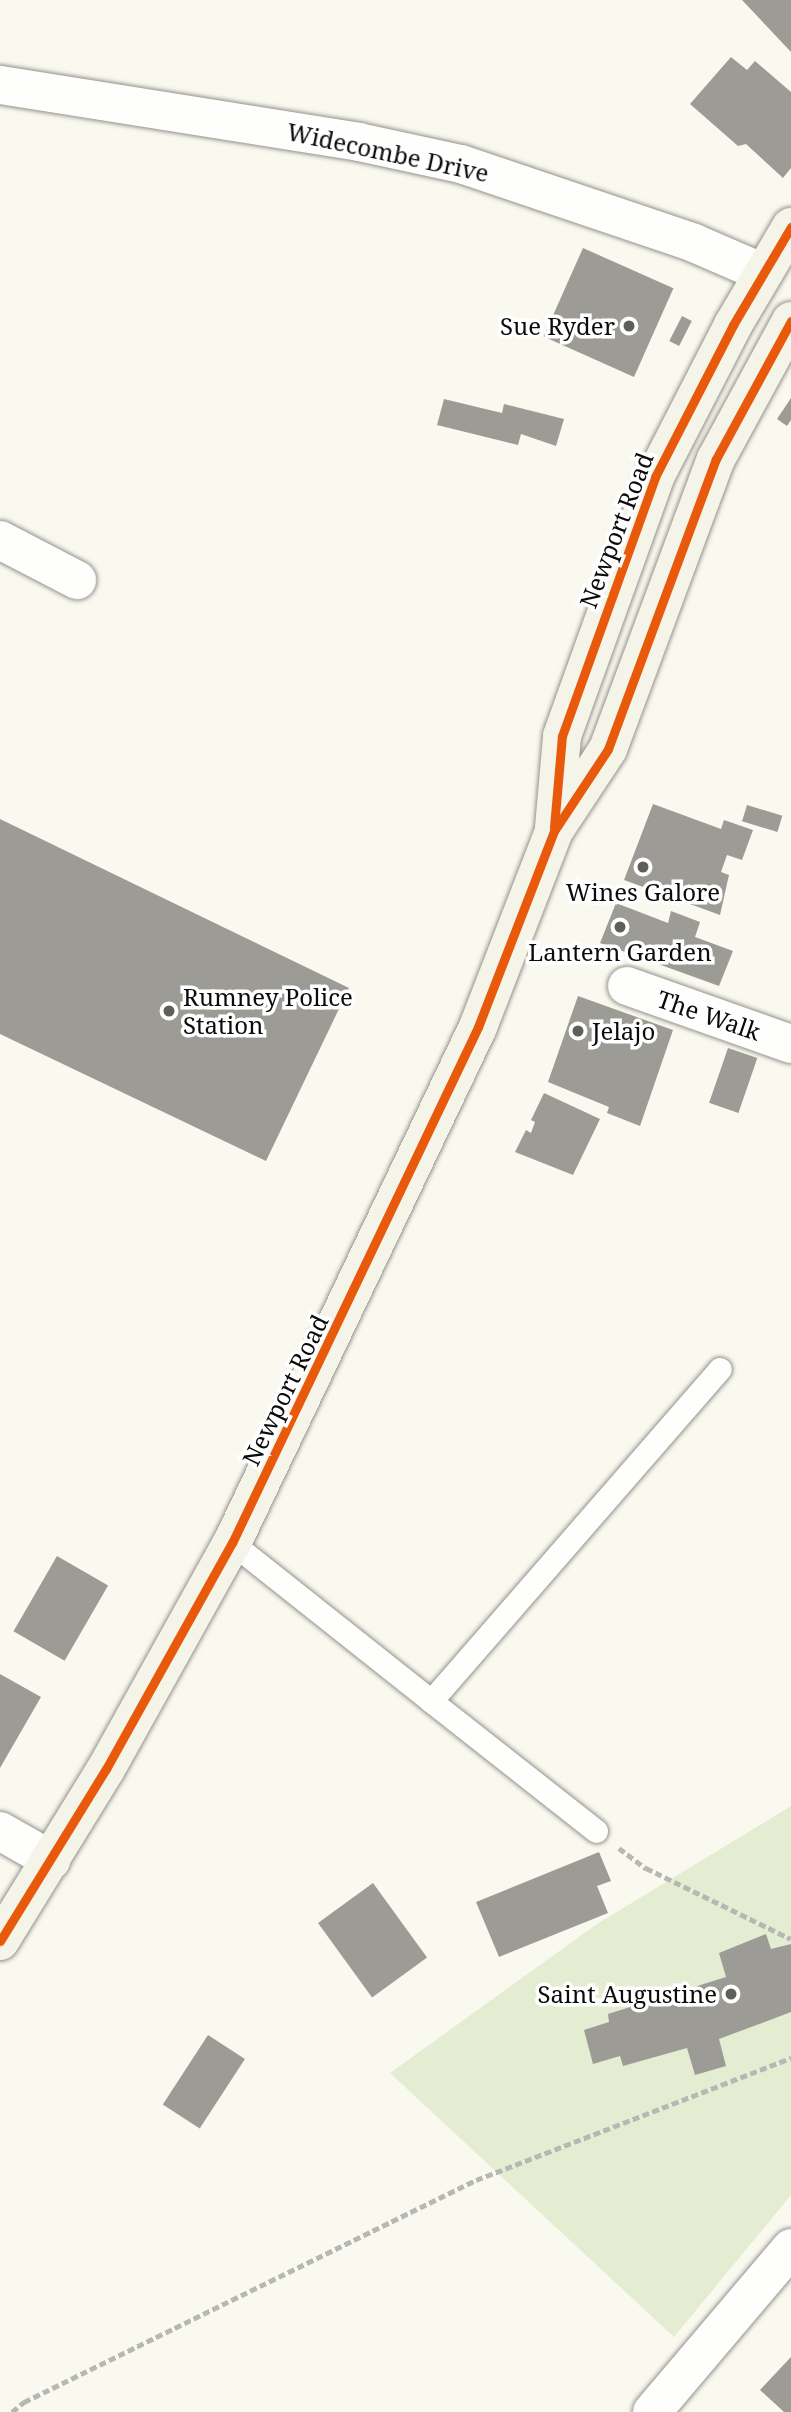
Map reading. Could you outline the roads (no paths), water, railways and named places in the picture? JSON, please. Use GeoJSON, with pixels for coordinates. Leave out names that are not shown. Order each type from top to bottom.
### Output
{"type":"FeatureCollection","features":[{"type":"Feature","properties":{"kind":"main road","name":"Newport Road"},"geometry":{"type":"LineString","coordinates":[[554,831],[562,736],[637,523],[676,430],[761,272],[791,227]]}},
{"type":"Feature","properties":{"kind":"main road","name":"Newport Road"},"geometry":{"type":"LineString","coordinates":[[0,1941],[51,1860],[232,1543],[478,1027],[554,831],[608,749],[716,459],[791,321]]}},
{"type":"Feature","properties":{"kind":"street","name":"Widecombe Drive"},"geometry":{"type":"LineString","coordinates":[[0,85],[359,142],[461,164],[694,243],[761,272]]}},
{"type":"Feature","properties":{"kind":"street"},"geometry":{"type":"LineString","coordinates":[[0,540],[77,580]]}},
{"type":"Feature","properties":{"kind":"street","name":"The Walk"},"geometry":{"type":"LineString","coordinates":[[626,986],[791,1044]]}},
{"type":"Feature","properties":{"kind":"street"},"geometry":{"type":"LineString","coordinates":[[0,1831],[51,1860]]}},
{"type":"Feature","properties":{"kind":"street"},"geometry":{"type":"LineString","coordinates":[[652,2412],[791,2248]]}},
{"type":"Feature","properties":{"kind":"lane"},"geometry":{"type":"LineString","coordinates":[[431,1701],[720,1369]]}},
{"type":"Feature","properties":{"kind":"lane"},"geometry":{"type":"LineString","coordinates":[[232,1543],[596,1831]]}},
{"type":"Feature","properties":{"kind":"place","name":"Sue Ryder"},"geometry":{"type":"Point","coordinates":[629,326]}},
{"type":"Feature","properties":{"kind":"place","name":"Wines Galore"},"geometry":{"type":"Point","coordinates":[643,867]}},
{"type":"Feature","properties":{"kind":"place","name":"Lantern Garden"},"geometry":{"type":"Point","coordinates":[620,927]}},
{"type":"Feature","properties":{"kind":"place","name":"Rumney Police Station"},"geometry":{"type":"Point","coordinates":[169,1011]}},
{"type":"Feature","properties":{"kind":"place","name":"Jelajo"},"geometry":{"type":"Point","coordinates":[578,1031]}},
{"type":"Feature","properties":{"kind":"place","name":"Saint Augustine"},"geometry":{"type":"Point","coordinates":[731,1994]}}]}
